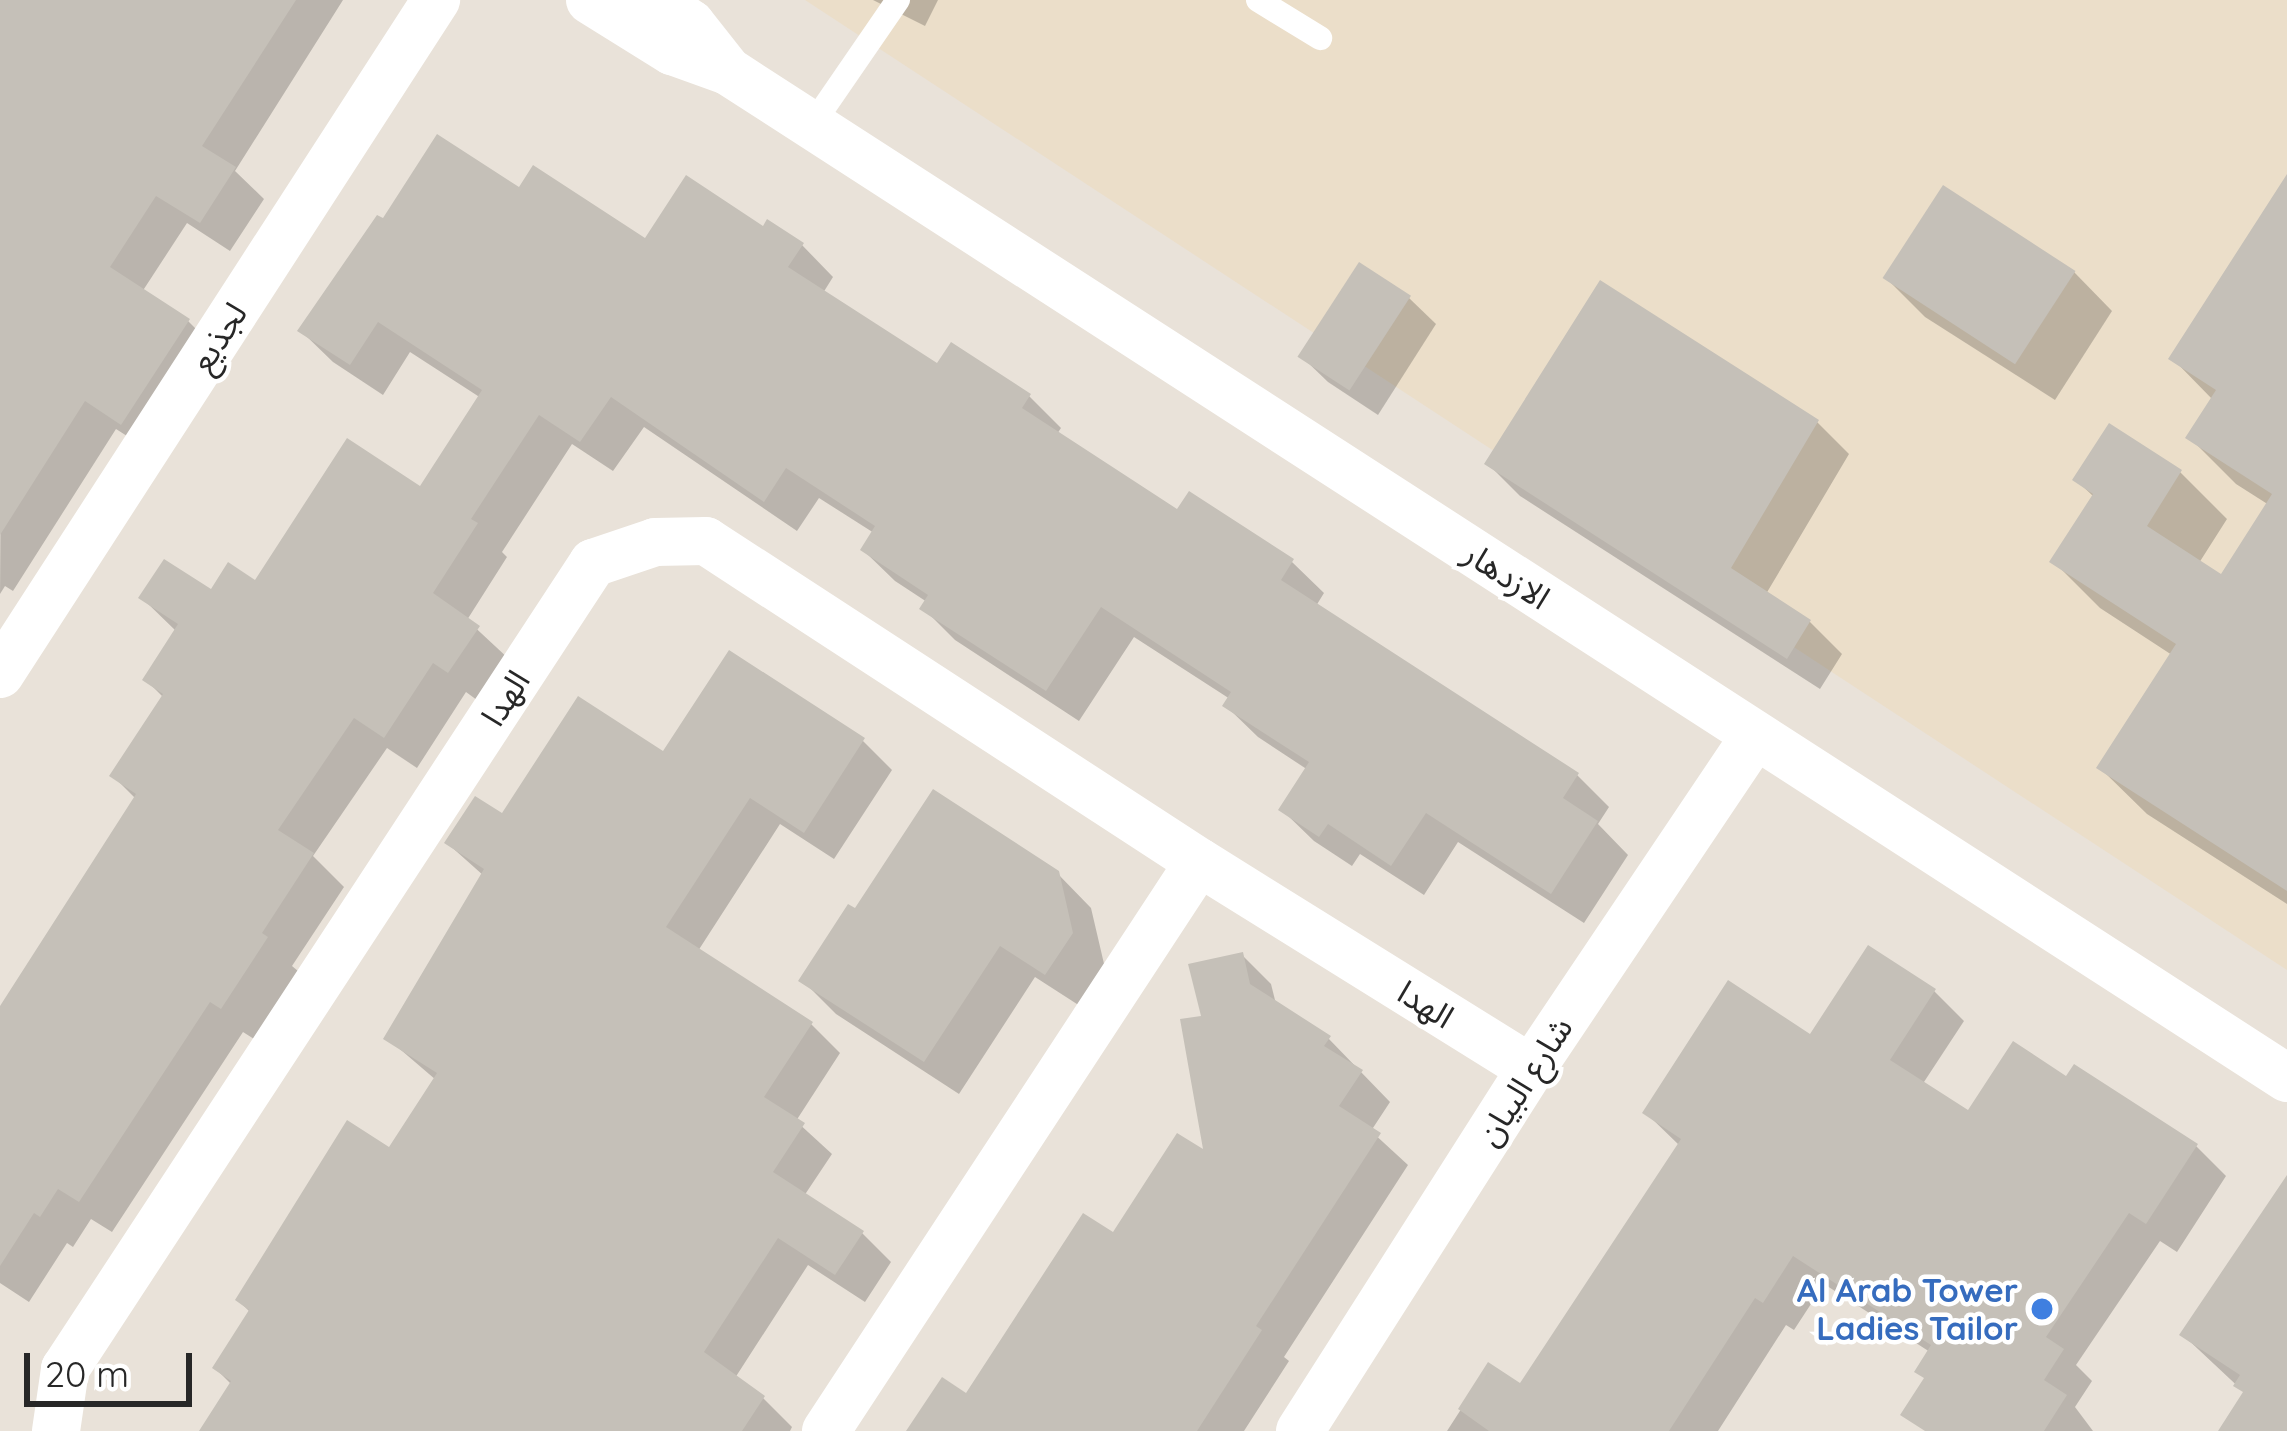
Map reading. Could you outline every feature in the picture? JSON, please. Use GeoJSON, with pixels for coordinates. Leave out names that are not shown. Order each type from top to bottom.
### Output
{"type":"FeatureCollection","features":[{"type":"Feature","properties":{"kind":"street","name":"لجذيع"},"geometry":{"type":"LineString","coordinates":[[0,674],[436,0]]}},
{"type":"Feature","properties":{"kind":"street","name":"الازدهار"},"geometry":{"type":"LineString","coordinates":[[590,0],[672,51],[728,71],[2287,1078]]}},
{"type":"Feature","properties":{"kind":"street","name":"الازدهار"},"geometry":{"type":"LineString","coordinates":[[656,0],[691,24],[728,71]]}},
{"type":"Feature","properties":{"kind":"street","name":"الهدا"},"geometry":{"type":"LineString","coordinates":[[56,1431],[65,1369],[593,563],[655,542],[706,541],[1199,862],[1531,1069]]}},
{"type":"Feature","properties":{"kind":"street","name":"شارع البيان"},"geometry":{"type":"LineString","coordinates":[[1300,1431],[1531,1069],[1755,736]]}},
{"type":"Feature","properties":{"kind":"street"},"geometry":{"type":"LineString","coordinates":[[826,1431],[1199,862]]}},
{"type":"Feature","properties":{"kind":"lane"},"geometry":{"type":"LineString","coordinates":[[812,125],[898,0]]}},
{"type":"Feature","properties":{"kind":"lane"},"geometry":{"type":"LineString","coordinates":[[1258,0],[1320,38]]}},
{"type":"Feature","properties":{"kind":"shaded area"},"geometry":{"type":"Polygon","coordinates":[[[805,0],[2287,0],[2287,970],[805,0]]]}},
{"type":"Feature","properties":{"kind":"building"},"geometry":{"type":"Polygon","coordinates":[[[0,0],[296,0],[202,146],[236,167],[200,223],[156,196],[110,267],[190,319],[121,425],[85,401],[0,535],[0,0]]]}},
{"type":"Feature","properties":{"kind":"building"},"geometry":{"type":"Polygon","coordinates":[[[437,134],[519,187],[533,165],[645,238],[686,175],[763,226],[767,219],[804,243],[788,267],[937,363],[951,342],[1031,394],[1022,408],[1177,509],[1189,491],[1294,559],[1281,580],[1579,773],[1563,798],[1598,821],[1551,894],[1426,813],[1391,866],[1328,824],[1319,837],[1278,810],[1309,762],[1222,706],[1231,692],[1101,607],[1046,691],[919,609],[928,595],[860,550],[875,526],[786,468],[764,502],[611,397],[580,442],[539,415],[471,519],[478,523],[433,593],[480,626],[448,673],[433,663],[384,738],[354,718],[278,830],[314,853],[262,933],[268,937],[221,1009],[210,1002],[79,1202],[58,1189],[40,1217],[34,1213],[0,1266],[0,1006],[136,794],[109,776],[163,694],[142,680],[178,624],[138,598],[164,559],[211,589],[228,562],[255,580],[347,438],[420,486],[482,390],[378,322],[350,365],[297,331],[377,215],[383,218],[437,134]]]}},
{"type":"Feature","properties":{"kind":"building"},"geometry":{"type":"Polygon","coordinates":[[[2287,174],[2287,891],[2096,768],[2176,644],[2049,562],[2093,494],[2072,480],[2109,423],[2182,470],[2147,526],[2221,574],[2272,494],[2185,438],[2216,390],[2168,359],[2287,174]]]}},
{"type":"Feature","properties":{"kind":"building"},"geometry":{"type":"Polygon","coordinates":[[[1943,185],[2076,271],[2015,364],[1883,278],[1943,185]]]}},
{"type":"Feature","properties":{"kind":"building"},"geometry":{"type":"Polygon","coordinates":[[[1359,262],[1411,296],[1349,391],[1297,357],[1359,262]]]}},
{"type":"Feature","properties":{"kind":"building"},"geometry":{"type":"Polygon","coordinates":[[[1600,280],[1819,420],[1731,568],[1811,620],[1787,659],[1484,464],[1600,280]]]}},
{"type":"Feature","properties":{"kind":"building"},"geometry":{"type":"Polygon","coordinates":[[[729,650],[865,738],[804,833],[750,798],[666,927],[813,1022],[764,1097],[805,1123],[773,1172],[864,1231],[835,1275],[778,1238],[704,1352],[765,1396],[742,1431],[199,1431],[231,1381],[212,1368],[249,1310],[235,1300],[347,1120],[389,1147],[437,1073],[383,1039],[484,869],[444,843],[475,796],[502,813],[578,696],[663,751],[729,650]]]}},
{"type":"Feature","properties":{"kind":"building"},"geometry":{"type":"Polygon","coordinates":[[[933,789],[1059,871],[1073,933],[1045,975],[1000,946],[924,1062],[798,981],[848,904],[855,908],[933,789]]]}},
{"type":"Feature","properties":{"kind":"building"},"geometry":{"type":"Polygon","coordinates":[[[1868,945],[1936,989],[1890,1060],[1968,1110],[2013,1041],[2066,1076],[2074,1064],[2198,1144],[2146,1224],[2129,1213],[2046,1337],[2064,1349],[2044,1380],[2067,1395],[2044,1431],[1925,1431],[1900,1415],[1924,1378],[1914,1372],[1931,1345],[1793,1256],[1763,1303],[1755,1298],[1669,1431],[1489,1431],[1458,1409],[1488,1362],[1520,1383],[1681,1139],[1642,1113],[1728,980],[1810,1034],[1868,945]]]}},
{"type":"Feature","properties":{"kind":"building"},"geometry":{"type":"Polygon","coordinates":[[[1243,952],[1250,984],[1331,1036],[1324,1046],[1363,1070],[1339,1106],[1381,1133],[1256,1326],[1262,1330],[1197,1431],[906,1431],[942,1377],[966,1393],[1083,1213],[1113,1232],[1177,1133],[1203,1149],[1180,1019],[1201,1016],[1188,964],[1243,952]]]}},
{"type":"Feature","properties":{"kind":"building"},"geometry":{"type":"Polygon","coordinates":[[[2287,1175],[2287,1431],[2218,1431],[2243,1392],[2233,1386],[2240,1375],[2179,1335],[2287,1175]]]}},
{"type":"Feature","properties":{"kind":"place","name":"Al Arab Tower Ladies Tailor"},"geometry":{"type":"Point","coordinates":[2042,1309]}}]}
